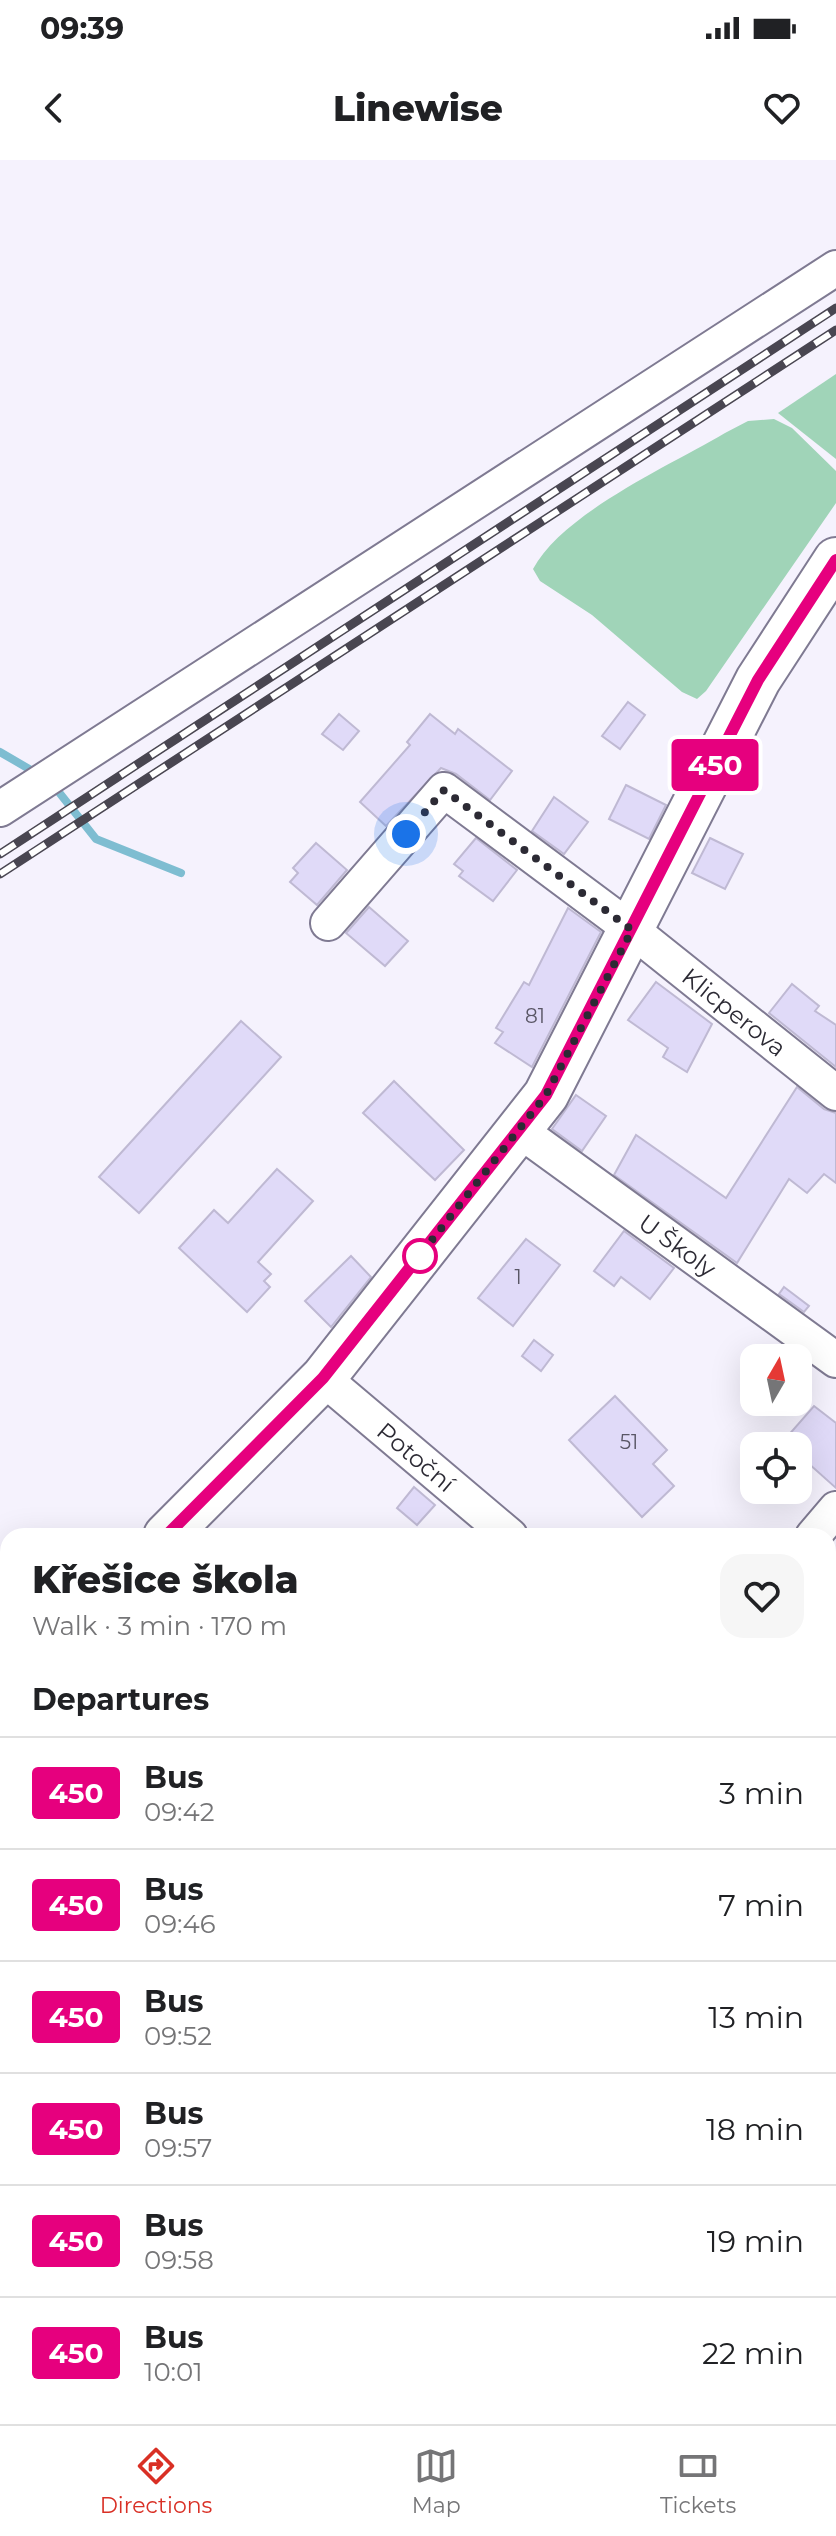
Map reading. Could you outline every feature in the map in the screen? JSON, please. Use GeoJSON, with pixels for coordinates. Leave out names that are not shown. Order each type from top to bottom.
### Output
{"type":"FeatureCollection","features":[{"type":"Feature","properties":{"kind":"main road"},"geometry":{"type":"LineString","coordinates":[[174,1528],[323,1378],[546,1095],[758,680],[836,560]]}},
{"type":"Feature","properties":{"kind":"street"},"geometry":{"type":"LineString","coordinates":[[11,802],[836,268]]}},
{"type":"Feature","properties":{"kind":"street","name":"Klicperova"},"geometry":{"type":"LineString","coordinates":[[328,923],[444,790],[632,930],[836,1093]]}},
{"type":"Feature","properties":{"kind":"street","name":"U Školy"},"geometry":{"type":"LineString","coordinates":[[519,1130],[836,1360]]}},
{"type":"Feature","properties":{"kind":"street","name":"Potoční"},"geometry":{"type":"LineString","coordinates":[[323,1378],[501,1528]]}},
{"type":"Feature","properties":{"kind":"street"},"geometry":{"type":"LineString","coordinates":[[820,1528],[836,1509]]}},
{"type":"Feature","properties":{"kind":"green space"},"geometry":{"type":"Polygon","coordinates":[[[836,374],[836,459],[778,413],[836,374]]]}},
{"type":"Feature","properties":{"kind":"green space"},"geometry":{"type":"Polygon","coordinates":[[[774,419],[792,428],[836,471],[836,503],[706,691],[697,699],[682,692],[592,615],[540,581],[533,569],[548,548],[568,529],[619,492],[748,421],[774,419]]]}},
{"type":"Feature","properties":{"kind":"building"},"geometry":{"type":"Polygon","coordinates":[[[628,702],[645,715],[620,749],[602,736],[628,702]]]}},
{"type":"Feature","properties":{"kind":"building"},"geometry":{"type":"Polygon","coordinates":[[[339,714],[359,731],[343,750],[322,734],[339,714]]]}},
{"type":"Feature","properties":{"kind":"building"},"geometry":{"type":"Polygon","coordinates":[[[430,714],[455,734],[458,729],[512,771],[490,800],[456,774],[441,768],[386,826],[360,802],[410,745],[407,742],[430,714]]]}},
{"type":"Feature","properties":{"kind":"building"},"geometry":{"type":"Polygon","coordinates":[[[626,785],[666,805],[649,839],[609,819],[626,785]]]}},
{"type":"Feature","properties":{"kind":"building"},"geometry":{"type":"Polygon","coordinates":[[[554,797],[588,822],[564,854],[532,831],[554,797]]]}},
{"type":"Feature","properties":{"kind":"building"},"geometry":{"type":"Polygon","coordinates":[[[476,838],[517,870],[493,901],[459,876],[463,871],[454,864],[476,838]]]}},
{"type":"Feature","properties":{"kind":"building"},"geometry":{"type":"Polygon","coordinates":[[[710,838],[743,854],[725,889],[692,873],[710,838]]]}},
{"type":"Feature","properties":{"kind":"building"},"geometry":{"type":"Polygon","coordinates":[[[316,843],[347,870],[317,905],[290,882],[298,873],[293,868],[316,843]]]}},
{"type":"Feature","properties":{"kind":"building"},"geometry":{"type":"Polygon","coordinates":[[[369,907],[408,941],[385,966],[346,933],[369,907]]]}},
{"type":"Feature","properties":{"kind":"building"},"geometry":{"type":"Polygon","coordinates":[[[568,908],[601,932],[532,1067],[495,1043],[503,1032],[496,1028],[524,982],[529,985],[568,908]]]}},
{"type":"Feature","properties":{"kind":"building"},"geometry":{"type":"Polygon","coordinates":[[[656,982],[712,1024],[687,1072],[663,1057],[668,1048],[628,1020],[656,982]]]}},
{"type":"Feature","properties":{"kind":"building"},"geometry":{"type":"Polygon","coordinates":[[[792,984],[819,1006],[815,1011],[836,1025],[836,1067],[769,1013],[792,984]]]}},
{"type":"Feature","properties":{"kind":"building"},"geometry":{"type":"Polygon","coordinates":[[[241,1021],[281,1057],[139,1213],[99,1177],[241,1021]]]}},
{"type":"Feature","properties":{"kind":"building"},"geometry":{"type":"Polygon","coordinates":[[[394,1081],[464,1150],[435,1180],[363,1113],[394,1081]]]}},
{"type":"Feature","properties":{"kind":"building"},"geometry":{"type":"Polygon","coordinates":[[[797,1087],[824,1109],[836,1113],[836,1183],[824,1174],[807,1193],[789,1179],[737,1263],[614,1175],[636,1135],[726,1198],[797,1087]]]}},
{"type":"Feature","properties":{"kind":"building"},"geometry":{"type":"Polygon","coordinates":[[[576,1095],[606,1116],[582,1151],[552,1129],[576,1095]]]}},
{"type":"Feature","properties":{"kind":"building"},"geometry":{"type":"Polygon","coordinates":[[[277,1169],[313,1201],[258,1262],[271,1274],[264,1281],[270,1287],[247,1312],[179,1248],[214,1210],[228,1223],[277,1169]]]}},
{"type":"Feature","properties":{"kind":"building"},"geometry":{"type":"Polygon","coordinates":[[[624,1231],[674,1268],[650,1299],[621,1277],[614,1286],[594,1271],[624,1231]]]}},
{"type":"Feature","properties":{"kind":"building"},"geometry":{"type":"Polygon","coordinates":[[[526,1239],[560,1265],[513,1326],[478,1298],[526,1239]]]}},
{"type":"Feature","properties":{"kind":"building"},"geometry":{"type":"Polygon","coordinates":[[[351,1256],[371,1277],[331,1327],[305,1301],[351,1256]]]}},
{"type":"Feature","properties":{"kind":"building"},"geometry":{"type":"Polygon","coordinates":[[[784,1287],[809,1306],[804,1312],[779,1294],[784,1287]]]}},
{"type":"Feature","properties":{"kind":"building"},"geometry":{"type":"Polygon","coordinates":[[[534,1340],[553,1355],[541,1371],[522,1356],[534,1340]]]}},
{"type":"Feature","properties":{"kind":"building"},"geometry":{"type":"Polygon","coordinates":[[[615,1396],[667,1450],[653,1464],[674,1486],[642,1517],[569,1440],[615,1396]]]}},
{"type":"Feature","properties":{"kind":"building"},"geometry":{"type":"Polygon","coordinates":[[[814,1406],[836,1423],[836,1488],[812,1467],[812,1432],[791,1432],[805,1416],[812,1416],[814,1406]]]}},
{"type":"Feature","properties":{"kind":"building"},"geometry":{"type":"Polygon","coordinates":[[[414,1487],[435,1505],[417,1525],[397,1508],[414,1487]]]}},
{"type":"Feature","properties":{"kind":"waterway"},"geometry":{"type":"LineString","coordinates":[[0,752],[36,773]]}},
{"type":"Feature","properties":{"kind":"waterway"},"geometry":{"type":"LineString","coordinates":[[54,786],[96,839],[181,873]]}},
{"type":"Feature","properties":{"kind":"railway"},"geometry":{"type":"LineString","coordinates":[[0,854],[836,308]]}},
{"type":"Feature","properties":{"kind":"railway"},"geometry":{"type":"LineString","coordinates":[[0,874],[836,330]]}},
{"type":"Feature","properties":{"kind":"bus line","name":"450"},"geometry":{"type":"LineString","coordinates":[[174,1528],[323,1378],[546,1095],[758,680],[836,560]]}},
{"type":"Feature","properties":{"kind":"route"},"geometry":{"type":"LineString","coordinates":[[406,834],[444,790],[632,930],[546,1095],[417,1259],[420,1256]]}}]}
